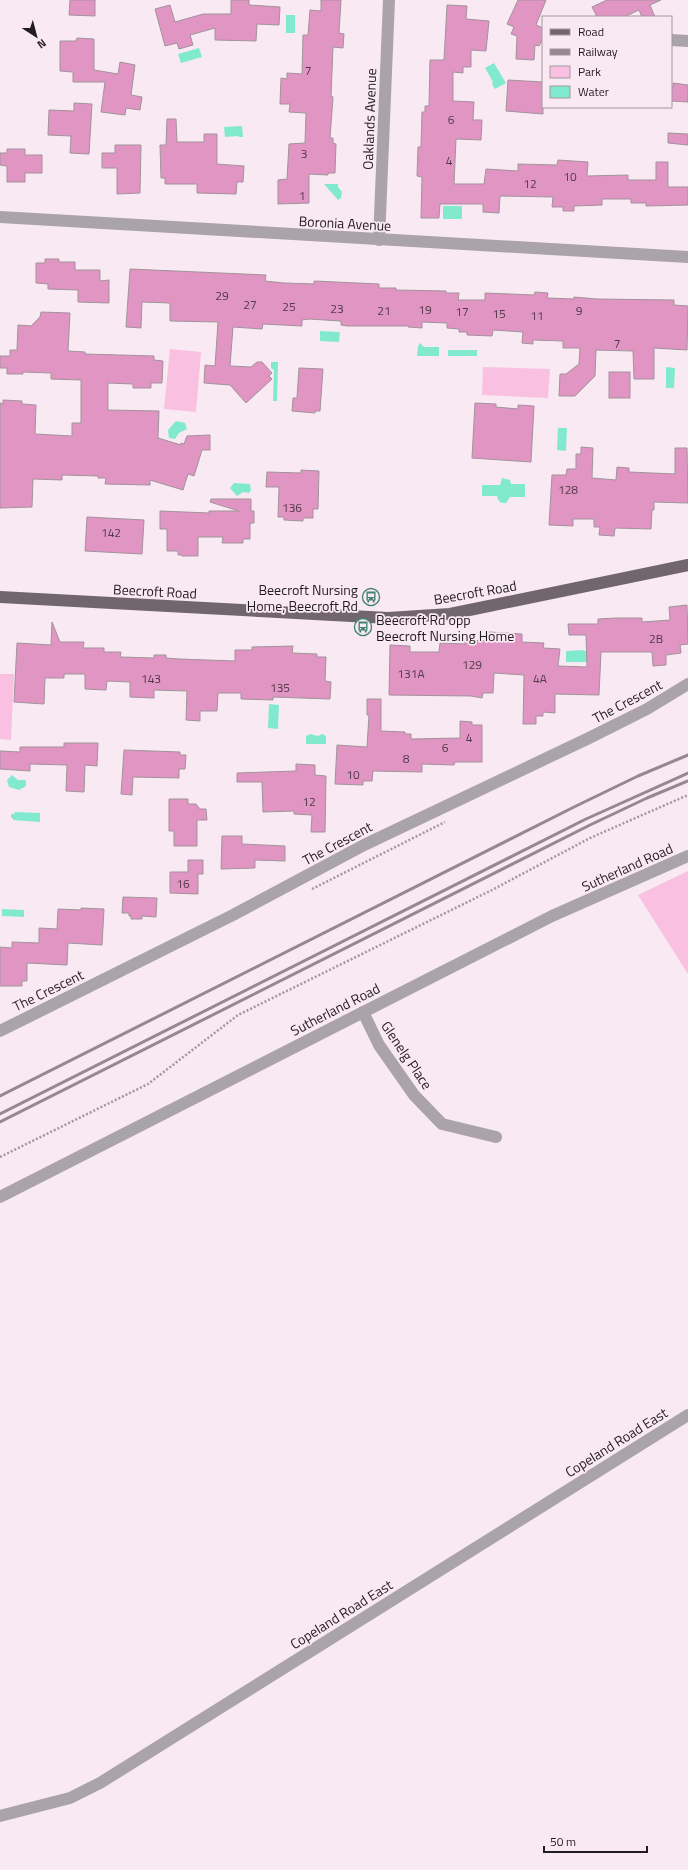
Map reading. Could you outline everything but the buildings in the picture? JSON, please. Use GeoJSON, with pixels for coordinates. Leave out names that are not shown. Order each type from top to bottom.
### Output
{"type":"FeatureCollection","features":[{"type":"Feature","properties":{"kind":"main road","name":"Beecroft Road"},"geometry":{"type":"LineString","coordinates":[[0,597],[388,618],[450,614],[688,565]]}},
{"type":"Feature","properties":{"kind":"street","name":"Oaklands Avenue"},"geometry":{"type":"LineString","coordinates":[[379,240],[389,0]]}},
{"type":"Feature","properties":{"kind":"street"},"geometry":{"type":"LineString","coordinates":[[672,40],[688,41]]}},
{"type":"Feature","properties":{"kind":"street","name":"Boronia Avenue"},"geometry":{"type":"LineString","coordinates":[[0,217],[688,257]]}},
{"type":"Feature","properties":{"kind":"street","name":"The Crescent"},"geometry":{"type":"LineString","coordinates":[[0,1031],[233,915],[364,844],[589,738],[647,709],[688,684]]}},
{"type":"Feature","properties":{"kind":"street","name":"Sutherland Road"},"geometry":{"type":"LineString","coordinates":[[0,1197],[552,916],[688,856]]}},
{"type":"Feature","properties":{"kind":"street","name":"Glenelg Place"},"geometry":{"type":"LineString","coordinates":[[363,1012],[379,1045],[414,1095],[442,1124],[496,1137]]}},
{"type":"Feature","properties":{"kind":"street","name":"Copeland Road East"},"geometry":{"type":"LineString","coordinates":[[0,1816],[70,1798],[100,1783],[688,1415]]}},
{"type":"Feature","properties":{"kind":"path"},"geometry":{"type":"LineString","coordinates":[[0,1157],[148,1084],[238,1015],[492,890],[590,838],[688,795]]}},
{"type":"Feature","properties":{"kind":"path"},"geometry":{"type":"LineString","coordinates":[[306,892],[449,820]]}},
{"type":"Feature","properties":{"kind":"green space"},"geometry":{"type":"Polygon","coordinates":[[[170,349],[201,352],[196,412],[164,409],[170,349]]]}},
{"type":"Feature","properties":{"kind":"green space"},"geometry":{"type":"Polygon","coordinates":[[[483,367],[550,369],[548,398],[482,395],[483,367]]]}},
{"type":"Feature","properties":{"kind":"green space"},"geometry":{"type":"Polygon","coordinates":[[[0,674],[14,674],[11,740],[0,739],[0,674]]]}},
{"type":"Feature","properties":{"kind":"green space"},"geometry":{"type":"Polygon","coordinates":[[[688,871],[688,974],[638,895],[688,871]]]}},
{"type":"Feature","properties":{"kind":"water"},"geometry":{"type":"Polygon","coordinates":[[[286,15],[295,15],[295,33],[286,33],[286,15]]]}},
{"type":"Feature","properties":{"kind":"water"},"geometry":{"type":"Polygon","coordinates":[[[199,48],[202,57],[181,63],[178,54],[199,48]]]}},
{"type":"Feature","properties":{"kind":"water"},"geometry":{"type":"Polygon","coordinates":[[[494,63],[506,83],[495,89],[492,84],[493,82],[485,68],[494,63]]]}},
{"type":"Feature","properties":{"kind":"water"},"geometry":{"type":"Polygon","coordinates":[[[242,126],[243,137],[225,137],[224,127],[242,126]]]}},
{"type":"Feature","properties":{"kind":"water"},"geometry":{"type":"Polygon","coordinates":[[[324,184],[338,184],[338,187],[342,192],[341,198],[338,200],[324,184]]]}},
{"type":"Feature","properties":{"kind":"water"},"geometry":{"type":"Polygon","coordinates":[[[443,206],[462,206],[462,219],[443,219],[443,206]]]}},
{"type":"Feature","properties":{"kind":"water"},"geometry":{"type":"Polygon","coordinates":[[[320,331],[340,332],[339,342],[320,341],[320,331]]]}},
{"type":"Feature","properties":{"kind":"water"},"geometry":{"type":"Polygon","coordinates":[[[420,343],[424,347],[439,347],[439,356],[417,356],[418,346],[420,343]]]}},
{"type":"Feature","properties":{"kind":"water"},"geometry":{"type":"Polygon","coordinates":[[[448,350],[477,350],[477,356],[448,356],[448,350]]]}},
{"type":"Feature","properties":{"kind":"water"},"geometry":{"type":"Polygon","coordinates":[[[271,362],[278,362],[277,401],[273,401],[274,370],[271,368],[271,362]]]}},
{"type":"Feature","properties":{"kind":"water"},"geometry":{"type":"Polygon","coordinates":[[[666,367],[675,368],[674,388],[666,388],[666,367]]]}},
{"type":"Feature","properties":{"kind":"water"},"geometry":{"type":"Polygon","coordinates":[[[176,421],[185,423],[187,429],[179,433],[175,439],[169,438],[168,430],[176,421]]]}},
{"type":"Feature","properties":{"kind":"water"},"geometry":{"type":"Polygon","coordinates":[[[558,428],[567,428],[566,451],[557,450],[558,428]]]}},
{"type":"Feature","properties":{"kind":"water"},"geometry":{"type":"Polygon","coordinates":[[[502,478],[510,480],[511,484],[525,484],[525,497],[510,497],[506,503],[503,503],[500,502],[497,496],[482,496],[482,485],[500,485],[502,478]]]}},
{"type":"Feature","properties":{"kind":"water"},"geometry":{"type":"Polygon","coordinates":[[[234,483],[250,484],[251,490],[249,493],[243,492],[237,496],[230,488],[234,483]]]}},
{"type":"Feature","properties":{"kind":"water"},"geometry":{"type":"Polygon","coordinates":[[[583,650],[587,652],[587,662],[566,662],[566,651],[583,650]]]}},
{"type":"Feature","properties":{"kind":"water"},"geometry":{"type":"Polygon","coordinates":[[[269,704],[279,705],[278,729],[268,728],[269,704]]]}},
{"type":"Feature","properties":{"kind":"water"},"geometry":{"type":"Polygon","coordinates":[[[310,734],[318,736],[322,734],[326,736],[326,744],[306,744],[306,736],[310,734]]]}},
{"type":"Feature","properties":{"kind":"water"},"geometry":{"type":"Polygon","coordinates":[[[12,775],[18,780],[26,780],[26,786],[19,790],[9,787],[7,780],[12,775]]]}},
{"type":"Feature","properties":{"kind":"water"},"geometry":{"type":"Polygon","coordinates":[[[15,812],[40,813],[40,822],[13,820],[13,818],[11,818],[11,814],[14,814],[15,812]]]}},
{"type":"Feature","properties":{"kind":"water"},"geometry":{"type":"Polygon","coordinates":[[[2,909],[24,910],[24,917],[2,916],[2,909]]]}},
{"type":"Feature","properties":{"kind":"railway"},"geometry":{"type":"LineString","coordinates":[[0,1096],[574,807],[638,776],[688,755]]}},
{"type":"Feature","properties":{"kind":"railway"},"geometry":{"type":"LineString","coordinates":[[0,1114],[586,819],[688,773]]}},
{"type":"Feature","properties":{"kind":"railway"},"geometry":{"type":"LineString","coordinates":[[0,1122],[590,825],[647,798],[688,781]]}},
{"type":"Feature","properties":{"kind":"place","name":"Beecroft Nursing Home, Beecroft Rd"},"geometry":{"type":"Point","coordinates":[371,597]}},
{"type":"Feature","properties":{"kind":"place","name":"Beecroft Rd opp Beecroft Nursing Home"},"geometry":{"type":"Point","coordinates":[363,627]}}]}
